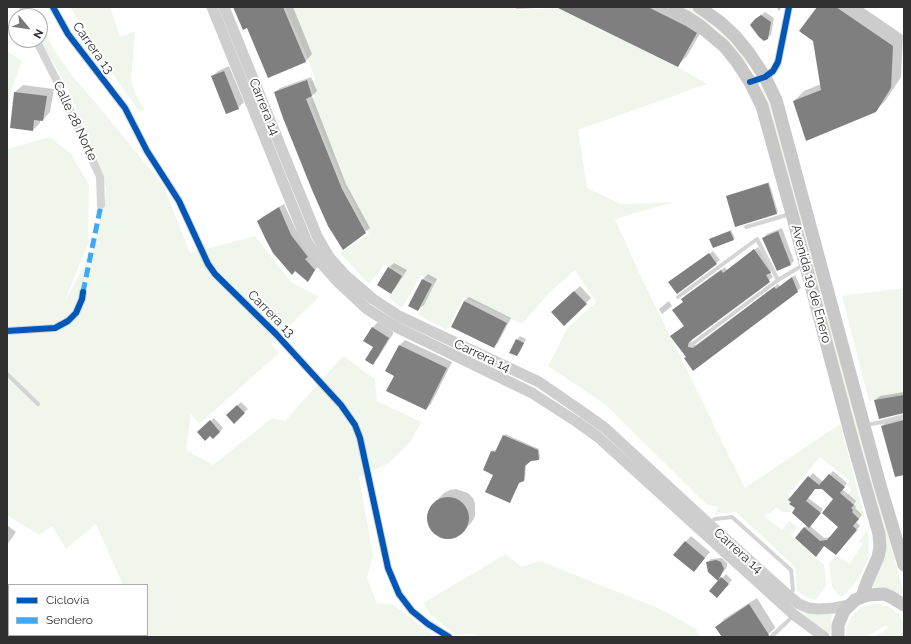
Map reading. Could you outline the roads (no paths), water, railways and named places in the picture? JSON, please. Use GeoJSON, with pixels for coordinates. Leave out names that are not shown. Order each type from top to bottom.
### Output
{"type":"FeatureCollection","features":[{"type":"Feature","properties":{"kind":"main road","name":"Carrera 14"},"geometry":{"type":"LineString","coordinates":[[212,7],[308,242],[321,263],[339,283],[367,309],[394,326],[532,392],[598,437],[793,614],[824,637]]}},
{"type":"Feature","properties":{"kind":"main road","name":"Carrera 14"},"geometry":{"type":"LineString","coordinates":[[224,7],[317,236],[329,257],[345,275],[369,296],[399,316],[539,382],[605,428],[709,524],[799,604],[814,608],[830,609],[849,605]]}},
{"type":"Feature","properties":{"kind":"main road","name":"Avenida 19 de Enero"},"geometry":{"type":"LineString","coordinates":[[666,7],[700,25],[724,46],[750,82],[762,106],[879,534],[880,547],[878,557],[862,597]]}},
{"type":"Feature","properties":{"kind":"main road","name":"Avenida 19 de Enero"},"geometry":{"type":"LineString","coordinates":[[699,7],[720,22],[735,36],[749,53],[765,77],[776,100],[880,485],[904,565]]}},
{"type":"Feature","properties":{"kind":"main road"},"geometry":{"type":"LineString","coordinates":[[838,637],[838,625],[841,618],[849,605],[862,597],[884,594],[898,600],[904,605]]}},
{"type":"Feature","properties":{"kind":"street","name":"Carrera 13"},"geometry":{"type":"LineString","coordinates":[[53,7],[68,34],[125,108],[147,151],[179,201],[208,264],[215,274],[276,334],[341,405],[355,424],[360,438],[388,568],[399,594],[412,611],[428,624],[449,637]]}},
{"type":"Feature","properties":{"kind":"street"},"geometry":{"type":"LineString","coordinates":[[750,82],[765,77],[773,71],[778,62],[789,7]]}},
{"type":"Feature","properties":{"kind":"street","name":"Calle 28 Norte"},"geometry":{"type":"LineString","coordinates":[[39,48],[60,87],[100,177],[101,204]]}},
{"type":"Feature","properties":{"kind":"street"},"geometry":{"type":"LineString","coordinates":[[7,332],[55,328],[68,322],[76,313],[82,295]]}},
{"type":"Feature","properties":{"kind":"lane"},"geometry":{"type":"LineString","coordinates":[[746,227],[792,214]]}},
{"type":"Feature","properties":{"kind":"lane"},"geometry":{"type":"LineString","coordinates":[[678,297],[757,239],[778,280]]}},
{"type":"Feature","properties":{"kind":"lane"},"geometry":{"type":"LineString","coordinates":[[691,345],[778,280],[806,265]]}},
{"type":"Feature","properties":{"kind":"lane"},"geometry":{"type":"LineString","coordinates":[[7,374],[38,404]]}},
{"type":"Feature","properties":{"kind":"lane"},"geometry":{"type":"LineString","coordinates":[[864,425],[904,416]]}},
{"type":"Feature","properties":{"kind":"lane"},"geometry":{"type":"LineString","coordinates":[[709,524],[716,519],[732,517],[791,570],[793,590],[789,596]]}},
{"type":"Feature","properties":{"kind":"lane"},"geometry":{"type":"LineString","coordinates":[[771,637],[789,620],[793,614]]}}]}
